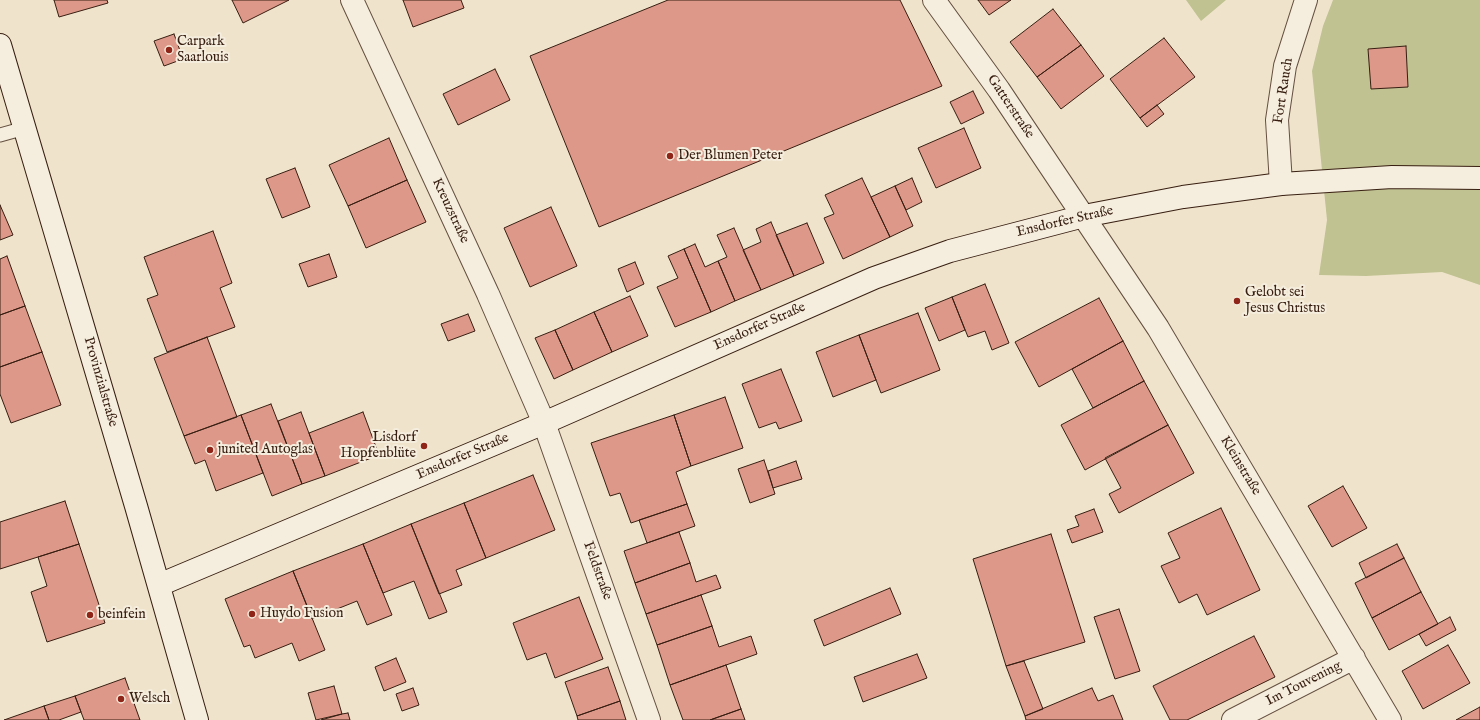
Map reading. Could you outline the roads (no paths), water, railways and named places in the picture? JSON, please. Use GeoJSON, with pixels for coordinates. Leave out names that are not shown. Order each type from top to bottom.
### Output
{"type":"FeatureCollection","features":[{"type":"Feature","properties":{"kind":"main road","name":"Kreuzstraße"},"geometry":{"type":"LineString","coordinates":[[352,0],[488,294],[544,423]]}},
{"type":"Feature","properties":{"kind":"main road","name":"Gatterstraße"},"geometry":{"type":"LineString","coordinates":[[934,0],[999,90],[1084,216]]}},
{"type":"Feature","properties":{"kind":"main road","name":"Fort Rauch"},"geometry":{"type":"LineString","coordinates":[[1281,184],[1277,120],[1285,66],[1306,0]]}},
{"type":"Feature","properties":{"kind":"main road","name":"Provinzialstraße"},"geometry":{"type":"LineString","coordinates":[[0,45],[159,584],[196,720]]}},
{"type":"Feature","properties":{"kind":"main road","name":"Ensdorfer Straße"},"geometry":{"type":"LineString","coordinates":[[159,584],[544,423],[874,278],[950,250],[1084,216],[1183,197],[1281,184],[1392,177],[1480,178]]}},
{"type":"Feature","properties":{"kind":"main road","name":"Kleinstraße"},"geometry":{"type":"LineString","coordinates":[[1084,216],[1158,328],[1390,720]]}},
{"type":"Feature","properties":{"kind":"main road","name":"Feldstraße"},"geometry":{"type":"LineString","coordinates":[[544,423],[649,720]]}},
{"type":"Feature","properties":{"kind":"main road","name":"Im Touvening"},"geometry":{"type":"LineString","coordinates":[[1233,720],[1354,658]]}},
{"type":"Feature","properties":{"kind":"lane"},"geometry":{"type":"LineString","coordinates":[[0,135],[25,128]]}},
{"type":"Feature","properties":{"kind":"place","name":"Carpark Saarlouis"},"geometry":{"type":"Point","coordinates":[169,50]}},
{"type":"Feature","properties":{"kind":"place","name":"Der Blumen Peter"},"geometry":{"type":"Point","coordinates":[670,156]}},
{"type":"Feature","properties":{"kind":"place","name":"Gelobt sei Jesus Christus"},"geometry":{"type":"Point","coordinates":[1237,301]}},
{"type":"Feature","properties":{"kind":"place","name":"Lisdorf Hopfenblüte"},"geometry":{"type":"Point","coordinates":[424,446]}},
{"type":"Feature","properties":{"kind":"place","name":"junited Autoglas"},"geometry":{"type":"Point","coordinates":[210,450]}},
{"type":"Feature","properties":{"kind":"place","name":"Huydo Fusion"},"geometry":{"type":"Point","coordinates":[252,614]}},
{"type":"Feature","properties":{"kind":"place","name":"beinfein"},"geometry":{"type":"Point","coordinates":[90,615]}},
{"type":"Feature","properties":{"kind":"place","name":"Welsch"},"geometry":{"type":"Point","coordinates":[121,699]}}]}
